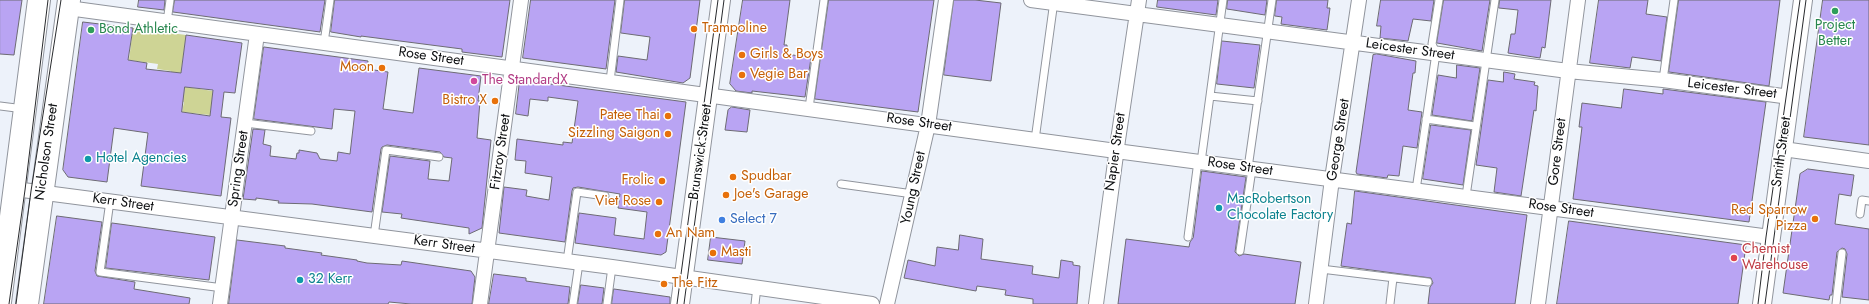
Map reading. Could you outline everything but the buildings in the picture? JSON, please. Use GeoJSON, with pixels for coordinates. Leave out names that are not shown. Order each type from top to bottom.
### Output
{"type":"FeatureCollection","features":[{"type":"Feature","properties":{"kind":"main road","name":"Nicholson Street"},"geometry":{"type":"LineString","coordinates":[[0,302],[39,0]]}},
{"type":"Feature","properties":{"kind":"main road","name":"Nicholson Street"},"geometry":{"type":"LineString","coordinates":[[27,304],[68,4]]}},
{"type":"Feature","properties":{"kind":"street","name":"Fitzroy Street"},"geometry":{"type":"LineString","coordinates":[[480,304],[521,0]]}},
{"type":"Feature","properties":{"kind":"street","name":"Brunswick Street"},"geometry":{"type":"LineString","coordinates":[[680,304],[721,0]]}},
{"type":"Feature","properties":{"kind":"street","name":"Young Street"},"geometry":{"type":"LineString","coordinates":[[887,304],[928,125],[946,0]]}},
{"type":"Feature","properties":{"kind":"street","name":"Leicester Street"},"geometry":{"type":"LineString","coordinates":[[1031,0],[1568,71],[1663,80],[1790,97]]}},
{"type":"Feature","properties":{"kind":"street","name":"Napier Street"},"geometry":{"type":"LineString","coordinates":[[1096,304],[1116,151],[1139,0]]}},
{"type":"Feature","properties":{"kind":"street","name":"George Street"},"geometry":{"type":"LineString","coordinates":[[1316,304],[1332,179],[1359,0]]}},
{"type":"Feature","properties":{"kind":"street","name":"Gore Street"},"geometry":{"type":"LineString","coordinates":[[1538,304],[1578,0]]}},
{"type":"Feature","properties":{"kind":"street","name":"Smith Street"},"geometry":{"type":"LineString","coordinates":[[1762,304],[1803,0]]}},
{"type":"Feature","properties":{"kind":"street","name":"Rose Street"},"geometry":{"type":"LineString","coordinates":[[68,4],[167,22],[809,108],[1116,151],[1770,237]]}},
{"type":"Feature","properties":{"kind":"street","name":"Spring Street"},"geometry":{"type":"LineString","coordinates":[[220,304],[257,34]]}},
{"type":"Feature","properties":{"kind":"street"},"geometry":{"type":"LineString","coordinates":[[1783,149],[1869,161]]}},
{"type":"Feature","properties":{"kind":"street","name":"Kerr Street"},"geometry":{"type":"LineString","coordinates":[[15,189],[612,267],[872,304]]}},
{"type":"Feature","properties":{"kind":"lane"},"geometry":{"type":"LineString","coordinates":[[167,22],[170,0]]}},
{"type":"Feature","properties":{"kind":"lane"},"geometry":{"type":"LineString","coordinates":[[324,43],[330,0]]}},
{"type":"Feature","properties":{"kind":"lane"},"geometry":{"type":"LineString","coordinates":[[610,81],[620,0]]}},
{"type":"Feature","properties":{"kind":"lane"},"geometry":{"type":"LineString","coordinates":[[809,108],[824,0]]}},
{"type":"Feature","properties":{"kind":"lane"},"geometry":{"type":"LineString","coordinates":[[1188,237],[1223,0]]}},
{"type":"Feature","properties":{"kind":"lane"},"geometry":{"type":"LineString","coordinates":[[1240,251],[1272,0]]}},
{"type":"Feature","properties":{"kind":"lane"},"geometry":{"type":"LineString","coordinates":[[1416,190],[1436,53],[1432,44],[1439,0]]}},
{"type":"Feature","properties":{"kind":"lane"},"geometry":{"type":"LineString","coordinates":[[1466,196],[1475,126],[1495,0]]}},
{"type":"Feature","properties":{"kind":"lane"},"geometry":{"type":"LineString","coordinates":[[1663,80],[1674,0]]}},
{"type":"Feature","properties":{"kind":"lane"},"geometry":{"type":"LineString","coordinates":[[1035,140],[1054,2]]}},
{"type":"Feature","properties":{"kind":"lane"},"geometry":{"type":"LineString","coordinates":[[1210,96],[1258,101]]}},
{"type":"Feature","properties":{"kind":"lane"},"geometry":{"type":"LineString","coordinates":[[0,106],[26,109]]}},
{"type":"Feature","properties":{"kind":"lane"},"geometry":{"type":"LineString","coordinates":[[1426,119],[1475,126]]}},
{"type":"Feature","properties":{"kind":"lane"},"geometry":{"type":"LineString","coordinates":[[245,123],[311,132]]}},
{"type":"Feature","properties":{"kind":"lane"},"geometry":{"type":"LineString","coordinates":[[374,236],[386,150],[439,157]]}},
{"type":"Feature","properties":{"kind":"lane"},"geometry":{"type":"LineString","coordinates":[[841,184],[912,194]]}},
{"type":"Feature","properties":{"kind":"lane"},"geometry":{"type":"LineString","coordinates":[[573,304],[573,262],[577,192],[605,196]]}},
{"type":"Feature","properties":{"kind":"lane"},"geometry":{"type":"LineString","coordinates":[[1860,214],[1862,200],[1869,201]]}},
{"type":"Feature","properties":{"kind":"lane"},"geometry":{"type":"LineString","coordinates":[[110,201],[100,272],[222,288]]}},
{"type":"Feature","properties":{"kind":"lane"},"geometry":{"type":"LineString","coordinates":[[1836,304],[1842,253]]}},
{"type":"Feature","properties":{"kind":"lane"},"geometry":{"type":"LineString","coordinates":[[607,304],[612,267]]}},
{"type":"Feature","properties":{"kind":"lane"},"geometry":{"type":"LineString","coordinates":[[1321,269],[1428,282]]}},
{"type":"Feature","properties":{"kind":"lane"},"geometry":{"type":"LineString","coordinates":[[1390,304],[1393,278]]}},
{"type":"Feature","properties":{"kind":"lane"},"geometry":{"type":"LineString","coordinates":[[755,304],[757,287]]}},
{"type":"Feature","properties":{"kind":"green space"},"geometry":{"type":"Polygon","coordinates":[[[133,28],[186,35],[179,86],[213,91],[210,115],[182,112],[184,102],[176,101],[168,94],[171,71],[157,69],[158,64],[129,60],[133,28]]]}},
{"type":"Feature","properties":{"kind":"tram line"},"geometry":{"type":"LineString","coordinates":[[9,304],[25,190],[48,0]]}},
{"type":"Feature","properties":{"kind":"tram line"},"geometry":{"type":"LineString","coordinates":[[16,304],[31,191],[61,0]]}},
{"type":"Feature","properties":{"kind":"tram line"},"geometry":{"type":"LineString","coordinates":[[677,304],[718,0]]}},
{"type":"Feature","properties":{"kind":"tram line"},"geometry":{"type":"LineString","coordinates":[[684,304],[724,0]]}},
{"type":"Feature","properties":{"kind":"tram line"},"geometry":{"type":"LineString","coordinates":[[1758,304],[1766,237],[1800,0]]}},
{"type":"Feature","properties":{"kind":"tram line"},"geometry":{"type":"LineString","coordinates":[[1765,304],[1806,0]]}},
{"type":"Feature","properties":{"kind":"place","name":"Project Better"},"geometry":{"type":"Point","coordinates":[1835,11]}},
{"type":"Feature","properties":{"kind":"place","name":"Trampoline"},"geometry":{"type":"Point","coordinates":[694,29]}},
{"type":"Feature","properties":{"kind":"place","name":"Bond Athletic"},"geometry":{"type":"Point","coordinates":[91,30]}},
{"type":"Feature","properties":{"kind":"place","name":"Girls & Boys"},"geometry":{"type":"Point","coordinates":[742,55]}},
{"type":"Feature","properties":{"kind":"place","name":"Moon"},"geometry":{"type":"Point","coordinates":[382,68]}},
{"type":"Feature","properties":{"kind":"place","name":"Vegie Bar"},"geometry":{"type":"Point","coordinates":[742,75]}},
{"type":"Feature","properties":{"kind":"place","name":"The StandardX"},"geometry":{"type":"Point","coordinates":[474,81]}},
{"type":"Feature","properties":{"kind":"place","name":"Bistro X"},"geometry":{"type":"Point","coordinates":[495,101]}},
{"type":"Feature","properties":{"kind":"place","name":"Patee Thai"},"geometry":{"type":"Point","coordinates":[668,116]}},
{"type":"Feature","properties":{"kind":"place","name":"Sizzling Saigon"},"geometry":{"type":"Point","coordinates":[668,134]}},
{"type":"Feature","properties":{"kind":"place","name":"Hotel Agencies"},"geometry":{"type":"Point","coordinates":[88,159]}},
{"type":"Feature","properties":{"kind":"place","name":"Spudbar"},"geometry":{"type":"Point","coordinates":[733,177]}},
{"type":"Feature","properties":{"kind":"place","name":"Frolic"},"geometry":{"type":"Point","coordinates":[662,181]}},
{"type":"Feature","properties":{"kind":"place","name":"Joe's Garage"},"geometry":{"type":"Point","coordinates":[726,195]}},
{"type":"Feature","properties":{"kind":"place","name":"Viet Rose"},"geometry":{"type":"Point","coordinates":[659,202]}},
{"type":"Feature","properties":{"kind":"place","name":"MacRobertson Chocolate Factory"},"geometry":{"type":"Point","coordinates":[1219,208]}},
{"type":"Feature","properties":{"kind":"place","name":"Red Sparrow Pizza"},"geometry":{"type":"Point","coordinates":[1815,219]}},
{"type":"Feature","properties":{"kind":"place","name":"Select 7"},"geometry":{"type":"Point","coordinates":[722,220]}},
{"type":"Feature","properties":{"kind":"place","name":"An Nam"},"geometry":{"type":"Point","coordinates":[658,234]}},
{"type":"Feature","properties":{"kind":"place","name":"Masti"},"geometry":{"type":"Point","coordinates":[713,253]}},
{"type":"Feature","properties":{"kind":"place","name":"Chemist Warehouse"},"geometry":{"type":"Point","coordinates":[1734,258]}},
{"type":"Feature","properties":{"kind":"place","name":"32 Kerr"},"geometry":{"type":"Point","coordinates":[300,280]}},
{"type":"Feature","properties":{"kind":"place","name":"The Fitz"},"geometry":{"type":"Point","coordinates":[664,284]}}]}
